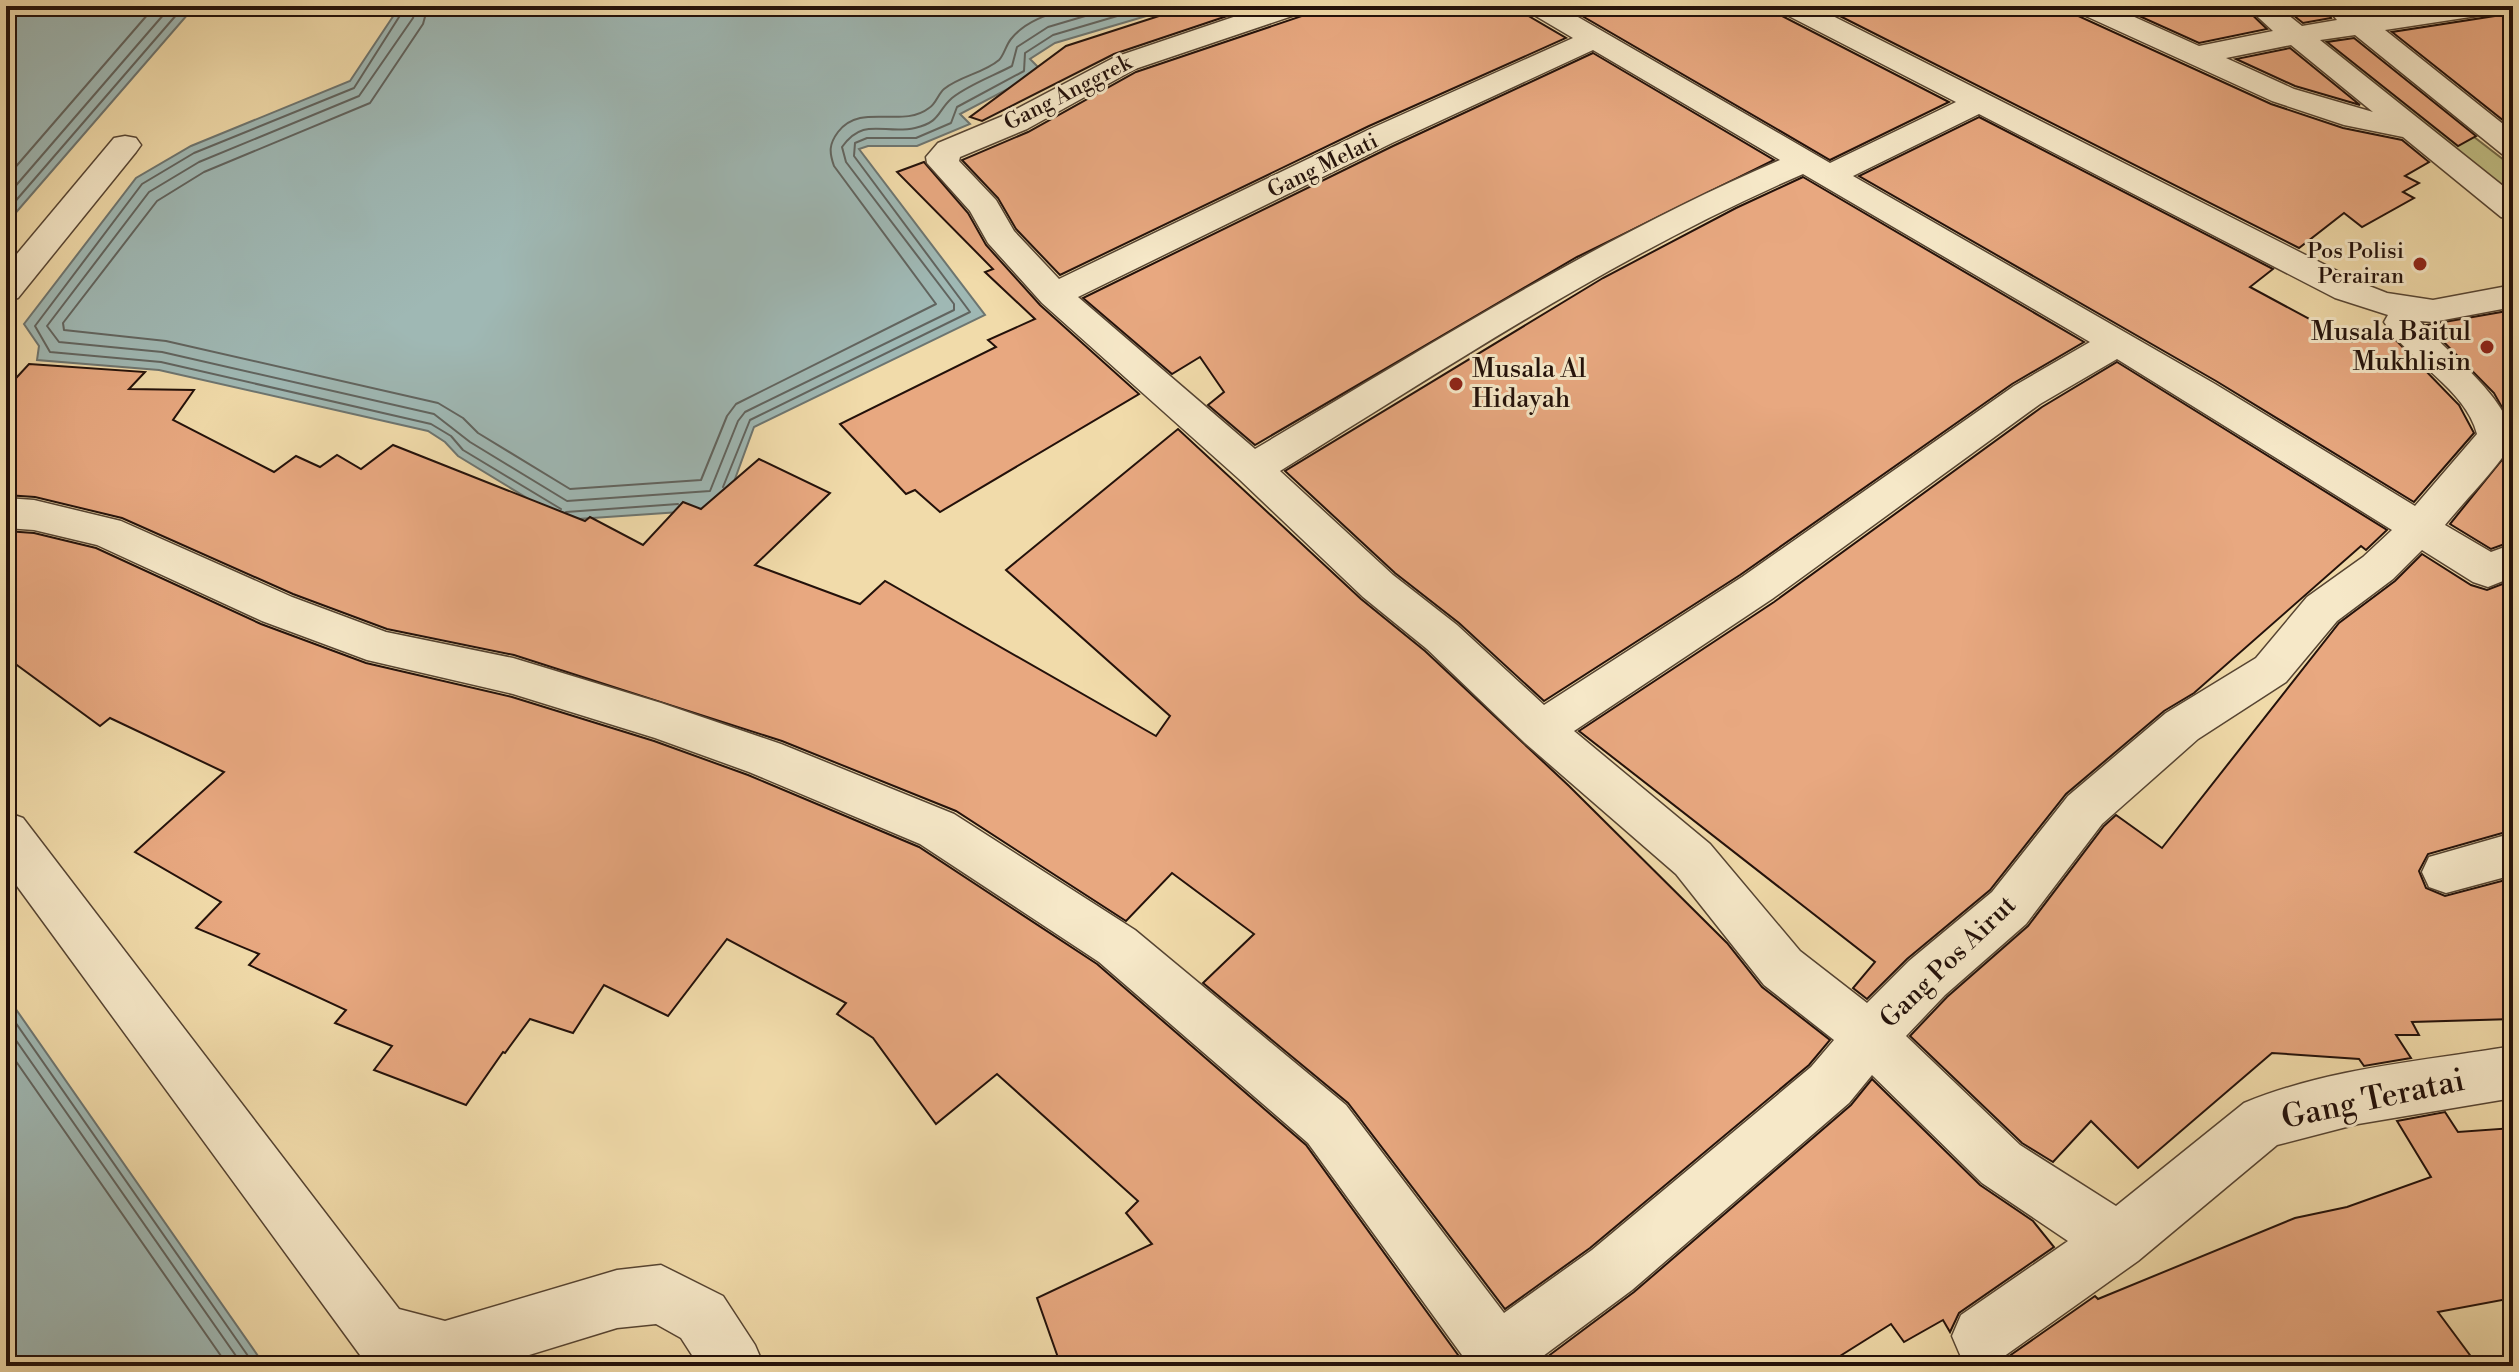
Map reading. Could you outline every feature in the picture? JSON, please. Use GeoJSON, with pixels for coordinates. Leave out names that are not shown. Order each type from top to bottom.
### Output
{"type":"FeatureCollection","features":[{"type":"Feature","properties":{"kind":"street","name":"Gang Anggrek"},"geometry":{"type":"LineString","coordinates":[[1054,295],[1000,236],[984,207],[943,163],[942,157],[949,150],[1016,122],[1125,63],[1294,6]]}},
{"type":"Feature","properties":{"kind":"street"},"geometry":{"type":"LineString","coordinates":[[1539,6],[2271,433],[2488,571],[2513,560]]}},
{"type":"Feature","properties":{"kind":"street"},"geometry":{"type":"LineString","coordinates":[[1791,6],[2295,266],[2381,303],[2408,310],[2433,311],[2513,296]]}},
{"type":"Feature","properties":{"kind":"street"},"geometry":{"type":"LineString","coordinates":[[2087,6],[2283,95],[2355,118],[2417,130]]}},
{"type":"Feature","properties":{"kind":"street"},"geometry":{"type":"LineString","coordinates":[[2260,6],[2513,210]]}},
{"type":"Feature","properties":{"kind":"street"},"geometry":{"type":"LineString","coordinates":[[2334,6],[2513,147]]}},
{"type":"Feature","properties":{"kind":"street"},"geometry":{"type":"LineString","coordinates":[[2199,55],[2297,35],[2490,6]]}},
{"type":"Feature","properties":{"kind":"street","name":"Gang Melati"},"geometry":{"type":"LineString","coordinates":[[1054,295],[1381,136],[1594,39]]}},
{"type":"Feature","properties":{"kind":"street"},"geometry":{"type":"LineString","coordinates":[[1253,469],[1557,285],[1748,184],[1818,168],[1978,103]]}},
{"type":"Feature","properties":{"kind":"street"},"geometry":{"type":"LineString","coordinates":[[6,290],[125,145]]}},
{"type":"Feature","properties":{"kind":"street"},"geometry":{"type":"LineString","coordinates":[[1054,295],[1253,469],[1378,586],[1442,637],[1541,730],[1693,859],[1782,968],[1870,1037],[2001,1164],[2118,1241]]}},
{"type":"Feature","properties":{"kind":"street","name":"Gang Pos Airut"},"geometry":{"type":"LineString","coordinates":[[1503,1359],[1734,1169],[1830,1085],[1870,1037],[1927,978],[2009,908],[2085,810],[2182,726],[2271,670],[2322,609],[2378,568],[2419,528],[2497,436],[2490,416],[2471,390],[2410,335],[2402,322],[2408,310]]}},
{"type":"Feature","properties":{"kind":"street"},"geometry":{"type":"LineString","coordinates":[[1541,730],[1757,588],[2027,395],[2115,344]]}},
{"type":"Feature","properties":{"kind":"street"},"geometry":{"type":"LineString","coordinates":[[6,513],[34,515],[107,532],[277,609],[382,648],[513,676],[661,721],[765,758],[937,829],[1117,946],[1327,1124],[1503,1359]]}},
{"type":"Feature","properties":{"kind":"street"},"geometry":{"type":"LineString","coordinates":[[6,833],[381,1334],[445,1351],[617,1299],[661,1294],[702,1317],[734,1366]]}},
{"type":"Feature","properties":{"kind":"street"},"geometry":{"type":"LineString","coordinates":[[2446,872],[2513,854]]}},
{"type":"Feature","properties":{"kind":"street","name":"Gang Teratai"},"geometry":{"type":"LineString","coordinates":[[1982,1336],[2118,1241],[2263,1122],[2358,1098],[2513,1072]]}},
{"type":"Feature","properties":{"kind":"shaded area"},"geometry":{"type":"Polygon","coordinates":[[[2332,36],[2360,49],[2513,167],[2513,201],[2315,43],[2332,36]]]}},
{"type":"Feature","properties":{"kind":"water"},"geometry":{"type":"Polygon","coordinates":[[[6,6],[195,6],[6,224],[6,6]]]}},
{"type":"Feature","properties":{"kind":"water"},"geometry":{"type":"Polygon","coordinates":[[[400,6],[1165,6],[1160,7],[1160,12],[1055,43],[1030,59],[1042,71],[960,114],[970,124],[917,146],[868,146],[859,149],[985,315],[754,427],[724,509],[563,520],[458,456],[445,442],[428,431],[159,370],[37,360],[39,346],[24,324],[136,178],[191,146],[350,81],[400,6]]]}},
{"type":"Feature","properties":{"kind":"water"},"geometry":{"type":"Polygon","coordinates":[[[6,995],[265,1366],[6,1366],[6,995]]]}},
{"type":"Feature","properties":{"kind":"building"},"geometry":{"type":"Polygon","coordinates":[[[1202,6],[1257,6],[1114,54],[982,121],[970,117],[1066,46],[1162,15],[1202,6]]]}},
{"type":"Feature","properties":{"kind":"building"},"geometry":{"type":"Polygon","coordinates":[[[1311,6],[1522,6],[1527,15],[1566,38],[1369,126],[1060,275],[1016,229],[998,198],[962,160],[1028,132],[1136,72],[1305,15],[1311,6]]]}},
{"type":"Feature","properties":{"kind":"building"},"geometry":{"type":"Polygon","coordinates":[[[1565,6],[1774,6],[1780,15],[1949,102],[1830,160],[1565,6]]]}},
{"type":"Feature","properties":{"kind":"building"},"geometry":{"type":"Polygon","coordinates":[[[1820,6],[2070,6],[2076,15],[2271,104],[2343,128],[2402,140],[2429,162],[2405,176],[2419,183],[2403,192],[2414,198],[2362,227],[2344,213],[2299,248],[1820,6]]]}},
{"type":"Feature","properties":{"kind":"building"},"geometry":{"type":"Polygon","coordinates":[[[2117,6],[2243,6],[2267,29],[2199,43],[2117,6]]]}},
{"type":"Feature","properties":{"kind":"building"},"geometry":{"type":"Polygon","coordinates":[[[2282,6],[2334,6],[2329,14],[2331,18],[2303,23],[2282,6]]]}},
{"type":"Feature","properties":{"kind":"building"},"geometry":{"type":"Polygon","coordinates":[[[2507,6],[2513,6],[2513,116],[2504,121],[2392,32],[2501,15],[2507,6]]]}},
{"type":"Feature","properties":{"kind":"building"},"geometry":{"type":"Polygon","coordinates":[[[2354,38],[2476,136],[2458,146],[2327,42],[2354,38]]]}},
{"type":"Feature","properties":{"kind":"building"},"geometry":{"type":"Polygon","coordinates":[[[2290,48],[2360,105],[2295,86],[2236,59],[2290,48]]]}},
{"type":"Feature","properties":{"kind":"building"},"geometry":{"type":"Polygon","coordinates":[[[1593,53],[1774,160],[1577,257],[1255,445],[1208,405],[1224,392],[1200,357],[1172,374],[1083,298],[1393,146],[1593,53]]]}},
{"type":"Feature","properties":{"kind":"building"},"geometry":{"type":"Polygon","coordinates":[[[1979,117],[2273,269],[2250,287],[2352,342],[2387,331],[2459,405],[2474,433],[2414,502],[2216,381],[1859,176],[1979,117]]]}},
{"type":"Feature","properties":{"kind":"building"},"geometry":{"type":"Polygon","coordinates":[[[924,162],[968,213],[986,245],[1040,305],[1139,394],[940,512],[915,490],[906,494],[840,424],[996,347],[988,340],[1035,319],[985,272],[993,269],[897,172],[924,162]]]}},
{"type":"Feature","properties":{"kind":"building"},"geometry":{"type":"Polygon","coordinates":[[[1803,177],[2084,342],[2012,384],[1740,575],[1544,701],[1459,623],[1395,573],[1285,471],[1603,278],[1736,208],[1803,177]]]}},
{"type":"Feature","properties":{"kind":"building","name":"Musala Baitul Mukhlisin"},"geometry":{"type":"Polygon","coordinates":[[[2513,310],[2513,427],[2494,393],[2427,325],[2513,310]]]}},
{"type":"Feature","properties":{"kind":"building"},"geometry":{"type":"Polygon","coordinates":[[[2117,362],[2387,530],[2366,550],[2361,546],[2194,693],[2164,711],[2066,794],[1990,890],[1907,959],[1867,999],[1853,988],[1875,962],[1579,731],[1774,602],[2042,407],[2117,362]]]}},
{"type":"Feature","properties":{"kind":"building"},"geometry":{"type":"Polygon","coordinates":[[[29,364],[145,372],[129,389],[194,390],[173,420],[274,472],[296,456],[320,467],[337,455],[361,469],[393,445],[585,521],[590,517],[643,545],[683,502],[701,509],[759,459],[830,493],[755,565],[860,604],[885,581],[1156,736],[1170,716],[1006,570],[1178,429],[1361,599],[1425,651],[1569,786],[1727,943],[1762,987],[1830,1040],[1809,1065],[1590,1248],[1505,1309],[1348,1103],[1203,983],[1254,934],[1172,873],[1126,921],[956,811],[782,741],[514,655],[387,629],[293,594],[122,518],[35,497],[6,495],[6,389],[29,364]]]}},
{"type":"Feature","properties":{"kind":"building"},"geometry":{"type":"Polygon","coordinates":[[[2513,446],[2513,541],[2491,549],[2450,524],[2513,446]]]}},
{"type":"Feature","properties":{"kind":"building"},"geometry":{"type":"Polygon","coordinates":[[[6,531],[34,533],[96,548],[261,624],[366,663],[512,697],[654,741],[748,775],[919,847],[1097,964],[1306,1145],[1466,1366],[1061,1366],[1037,1298],[1152,1244],[1126,1213],[1138,1201],[997,1074],[936,1124],[873,1038],[837,1014],[846,1003],[727,939],[668,1016],[604,985],[573,1033],[530,1019],[466,1105],[374,1070],[392,1046],[335,1023],[346,1010],[249,965],[259,954],[196,928],[221,902],[135,852],[224,772],[110,718],[100,726],[6,657],[6,531]]]}},
{"type":"Feature","properties":{"kind":"building"},"geometry":{"type":"Polygon","coordinates":[[[2422,554],[2471,585],[2487,590],[2513,580],[2513,830],[2428,854],[2419,871],[2426,888],[2445,896],[2513,878],[2513,1019],[2412,1022],[2419,1035],[2396,1035],[2411,1058],[2364,1066],[2359,1059],[2272,1053],[2138,1168],[2091,1121],[2053,1162],[2022,1143],[1910,1036],[1947,997],[2028,926],[2104,826],[2116,815],[2162,848],[2339,623],[2395,581],[2422,554]]]}},
{"type":"Feature","properties":{"kind":"building"},"geometry":{"type":"Polygon","coordinates":[[[1872,1079],[1980,1185],[2033,1221],[2054,1247],[1959,1313],[1950,1332],[1943,1320],[1904,1342],[1891,1324],[1824,1366],[1540,1366],[1539,1363],[1634,1292],[1851,1105],[1872,1079]]]}},
{"type":"Feature","properties":{"kind":"building"},"geometry":{"type":"Polygon","coordinates":[[[2445,1112],[2458,1132],[2513,1128],[2513,1298],[2438,1312],[2478,1366],[1990,1366],[2005,1359],[2095,1296],[2098,1299],[2295,1218],[2347,1207],[2431,1177],[2397,1121],[2445,1112]]]}},
{"type":"Feature","properties":{"kind":"place","name":"Pos Polisi Perairan"},"geometry":{"type":"Point","coordinates":[2420,264]}},
{"type":"Feature","properties":{"kind":"place","name":"Musala Baitul Mukhlisin"},"geometry":{"type":"Point","coordinates":[2487,347]}},
{"type":"Feature","properties":{"kind":"place","name":"Musala Al Hidayah"},"geometry":{"type":"Point","coordinates":[1456,384]}}]}
